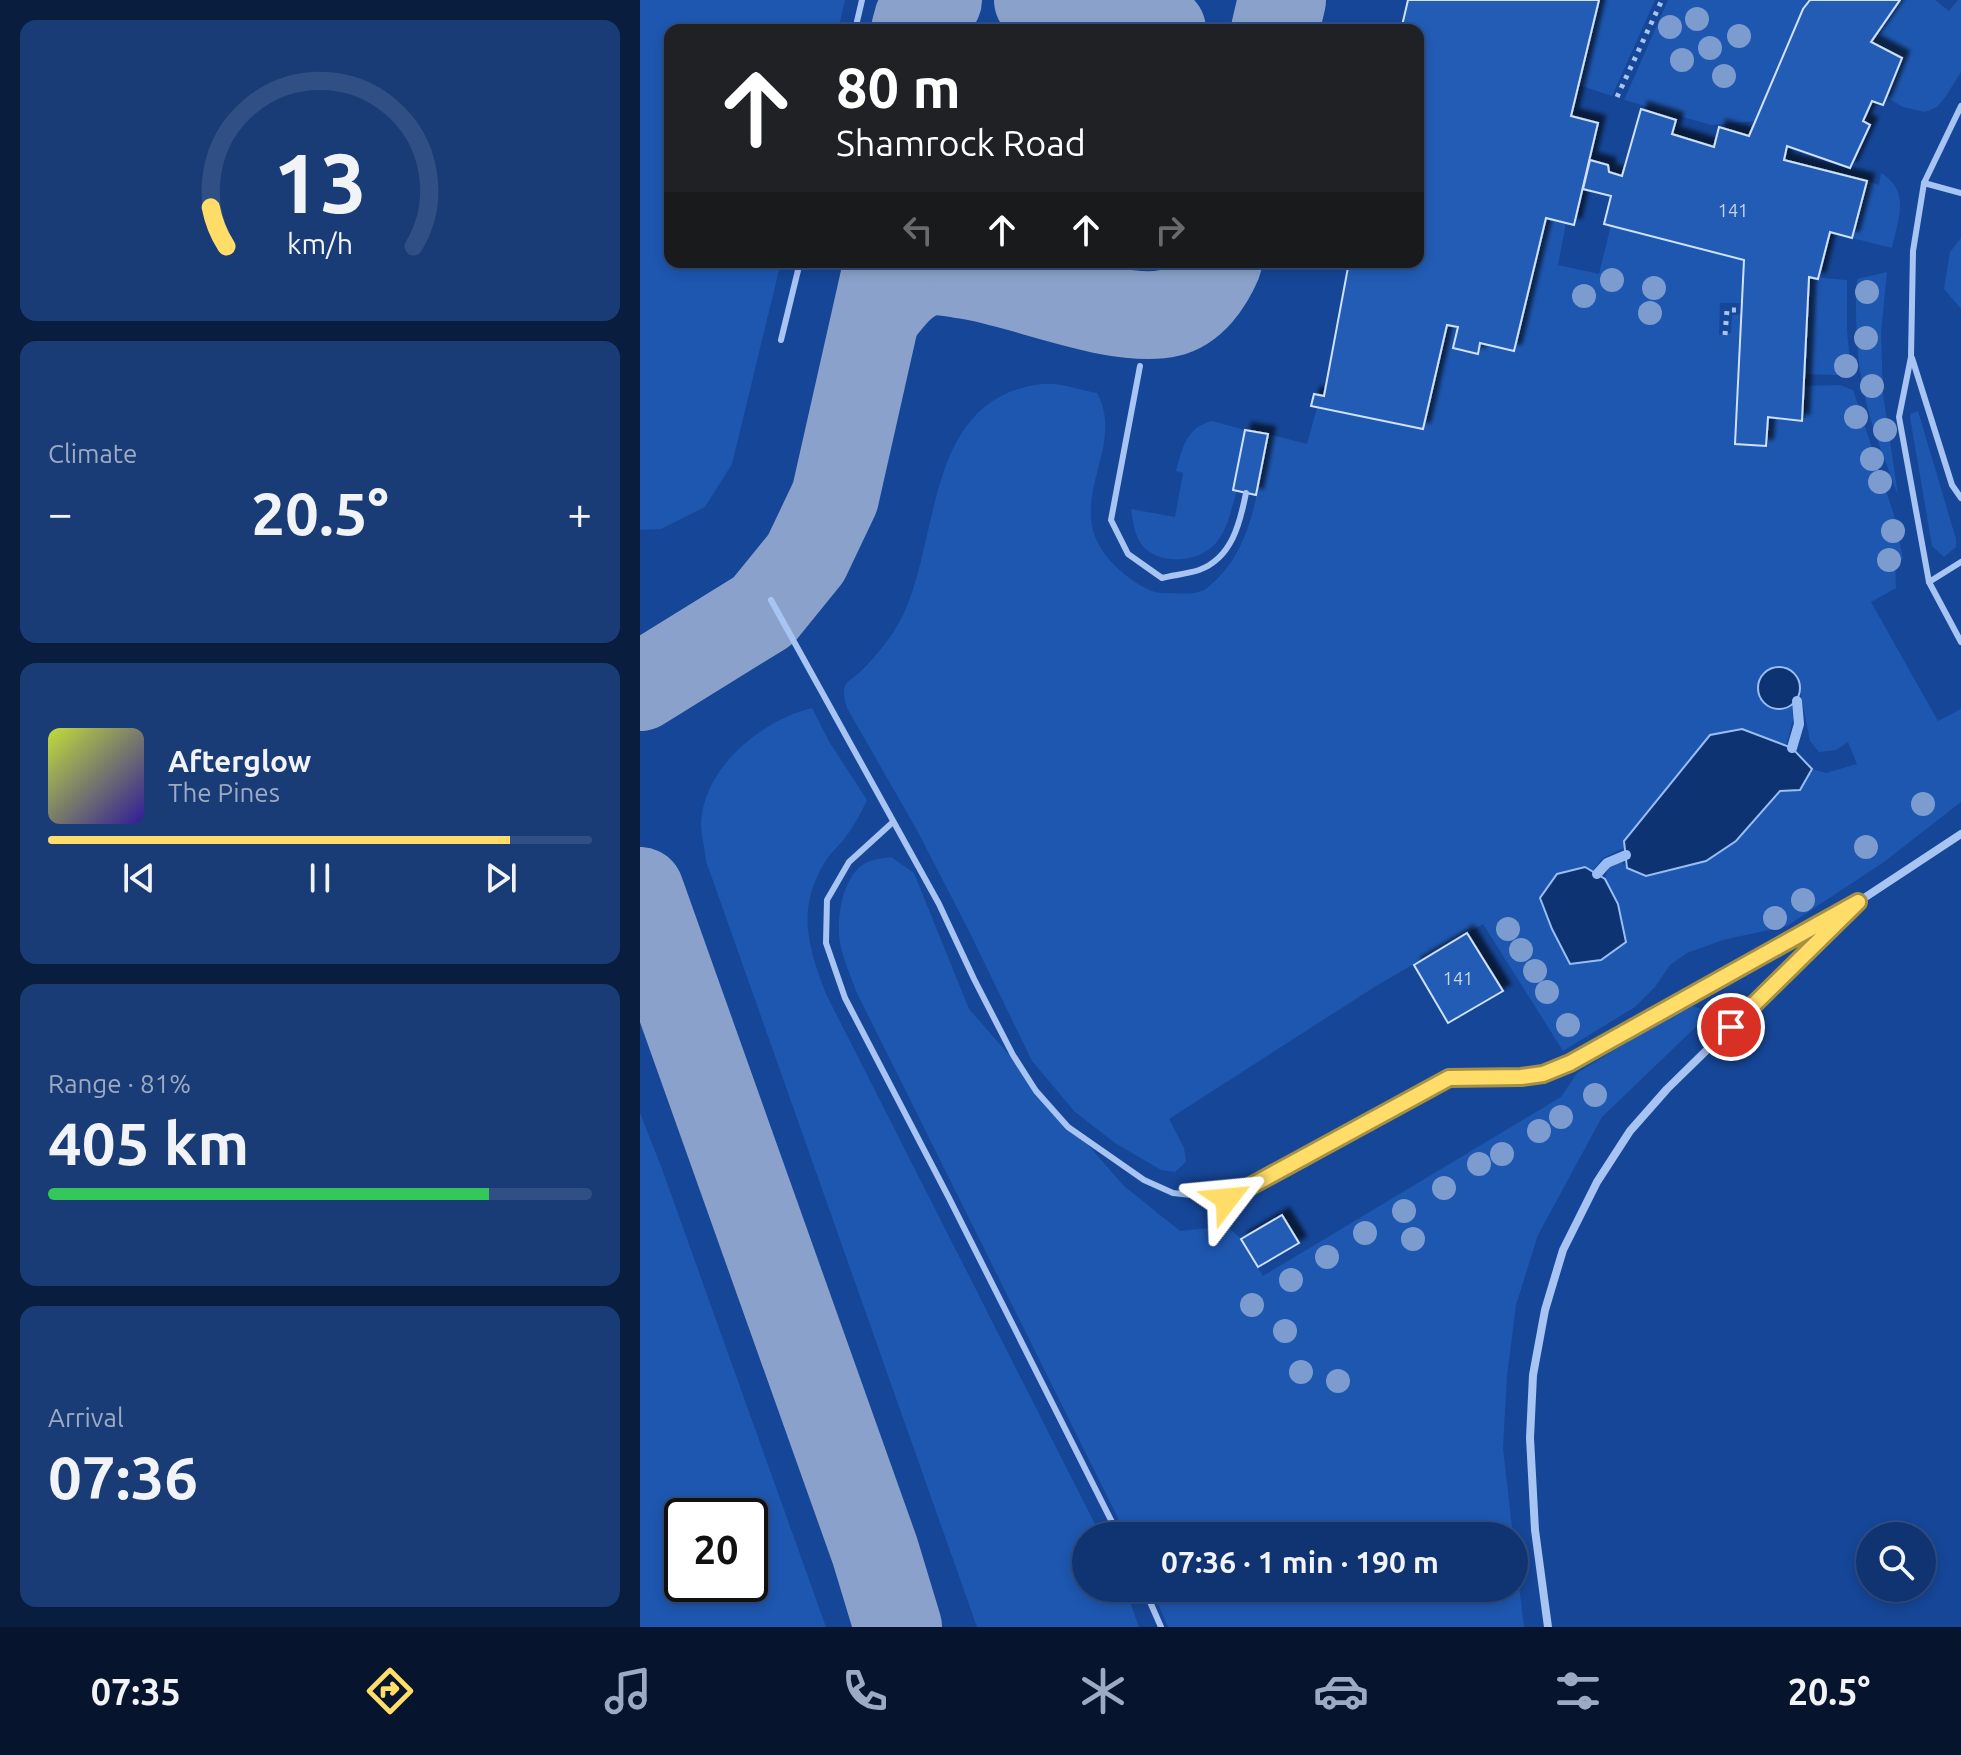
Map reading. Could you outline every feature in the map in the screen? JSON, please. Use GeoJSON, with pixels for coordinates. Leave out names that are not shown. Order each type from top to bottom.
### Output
{"type":"FeatureCollection","features":[{"type":"Feature","properties":{"kind":"street"},"geometry":{"type":"LineString","coordinates":[[1570,1063],[1858,902],[1961,834]]}},
{"type":"Feature","properties":{"kind":"street"},"geometry":{"type":"LineString","coordinates":[[1548,1627],[1535,1530],[1531,1422],[1533,1375],[1542,1323],[1563,1250],[1597,1182],[1630,1131],[1667,1089],[1858,902]]}},
{"type":"Feature","properties":{"kind":"lane"},"geometry":{"type":"LineString","coordinates":[[856,24],[862,0]]}},
{"type":"Feature","properties":{"kind":"lane"},"geometry":{"type":"LineString","coordinates":[[1961,106],[1924,183],[1913,251],[1911,357],[1899,417],[1929,582],[1961,642]]}},
{"type":"Feature","properties":{"kind":"lane"},"geometry":{"type":"LineString","coordinates":[[1924,183],[1961,193]]}},
{"type":"Feature","properties":{"kind":"lane"},"geometry":{"type":"LineString","coordinates":[[781,340],[799,268]]}},
{"type":"Feature","properties":{"kind":"lane"},"geometry":{"type":"LineString","coordinates":[[1911,357],[1952,485],[1961,498]]}},
{"type":"Feature","properties":{"kind":"lane"},"geometry":{"type":"LineString","coordinates":[[1140,366],[1111,520],[1128,554],[1162,578],[1202,570],[1225,552],[1239,527],[1246,493]]}},
{"type":"Feature","properties":{"kind":"lane"},"geometry":{"type":"LineString","coordinates":[[1929,582],[1961,562]]}},
{"type":"Feature","properties":{"kind":"lane"},"geometry":{"type":"LineString","coordinates":[[771,600],[939,904],[1013,1055],[1036,1091],[1068,1127],[1144,1180],[1173,1193],[1227,1199],[1449,1078],[1521,1077],[1543,1074],[1570,1063]]}},
{"type":"Feature","properties":{"kind":"lane"},"geometry":{"type":"LineString","coordinates":[[893,822],[849,862],[827,900],[826,943],[845,998],[1112,1522]]}},
{"type":"Feature","properties":{"kind":"lane"},"geometry":{"type":"LineString","coordinates":[[1150,1602],[1161,1627]]}},
{"type":"Feature","properties":{"kind":"path"},"geometry":{"type":"LineString","coordinates":[[1617,97],[1662,0]]}},
{"type":"Feature","properties":{"kind":"path"},"geometry":{"type":"LineString","coordinates":[[1725,335],[1727,310],[1742,310]]}},
{"type":"Feature","properties":{"kind":"shaded area"},"geometry":{"type":"Polygon","coordinates":[[[640,0],[845,0],[839,24],[664,24],[664,268],[780,268],[732,464],[705,507],[661,529],[640,530],[640,0]]]}},
{"type":"Feature","properties":{"kind":"shaded area"},"geometry":{"type":"Polygon","coordinates":[[[1599,0],[1655,0],[1612,96],[1579,85],[1599,0]]]}},
{"type":"Feature","properties":{"kind":"shaded area"},"geometry":{"type":"Polygon","coordinates":[[[1668,0],[1810,0],[1803,9],[1756,121],[1711,125],[1624,100],[1668,0]]]}},
{"type":"Feature","properties":{"kind":"shaded area"},"geometry":{"type":"Polygon","coordinates":[[[1900,0],[1935,0],[1949,11],[1961,0],[1961,72],[1937,107],[1925,112],[1903,107],[1886,97],[1871,42],[1900,0]]]}},
{"type":"Feature","properties":{"kind":"shaded area"},"geometry":{"type":"Polygon","coordinates":[[[1881,173],[1896,188],[1899,197],[1899,217],[1892,248],[1852,238],[1867,181],[1879,185],[1881,173]]]}},
{"type":"Feature","properties":{"kind":"shaded area"},"geometry":{"type":"Polygon","coordinates":[[[1546,218],[1566,223],[1558,265],[1599,274],[1611,225],[1744,260],[1742,303],[1720,303],[1719,335],[1731,333],[1732,315],[1742,314],[1736,444],[1766,446],[1768,417],[1806,418],[1804,386],[1840,385],[1853,390],[1894,515],[1903,559],[1895,563],[1896,588],[1871,602],[1938,721],[1961,709],[1961,802],[1884,862],[1787,926],[1723,940],[1687,953],[1670,965],[1655,987],[1635,1007],[1563,1051],[1483,924],[1376,986],[1169,1119],[1184,1148],[1186,1162],[1175,1172],[1161,1170],[1115,1143],[1075,1112],[1032,1061],[918,832],[847,708],[844,696],[847,682],[879,652],[904,613],[916,580],[943,473],[957,441],[977,414],[1004,394],[1042,384],[1097,393],[1105,416],[1105,438],[1091,505],[1092,527],[1102,550],[1137,584],[1160,593],[1193,593],[1203,591],[1223,573],[1244,538],[1256,497],[1268,434],[1307,444],[1317,408],[1423,429],[1447,325],[1458,327],[1453,348],[1478,354],[1480,343],[1514,351],[1546,218]],[[1797,674],[1758,692],[1763,701],[1771,706],[1792,706],[1793,719],[1786,746],[1742,729],[1710,735],[1624,841],[1624,848],[1603,858],[1592,871],[1585,867],[1540,898],[1570,964],[1618,904],[1605,879],[1609,867],[1621,861],[1627,868],[1736,841],[1780,791],[1800,790],[1812,769],[1826,773],[1857,764],[1848,742],[1836,750],[1819,752],[1810,741],[1797,674]]]}},
{"type":"Feature","properties":{"kind":"shaded area"},"geometry":{"type":"Polygon","coordinates":[[[1961,238],[1961,309],[1944,289],[1950,252],[1961,238]]]}},
{"type":"Feature","properties":{"kind":"shaded area"},"geometry":{"type":"Polygon","coordinates":[[[1887,272],[1881,333],[1883,394],[1898,495],[1867,407],[1856,328],[1857,279],[1887,272]]]}},
{"type":"Feature","properties":{"kind":"shaded area"},"geometry":{"type":"Polygon","coordinates":[[[1809,277],[1847,280],[1851,369],[1839,375],[1804,374],[1809,277]]]}},
{"type":"Feature","properties":{"kind":"shaded area"},"geometry":{"type":"Polygon","coordinates":[[[1918,411],[1956,539],[1956,547],[1944,557],[1932,546],[1910,417],[1918,411]]]}},
{"type":"Feature","properties":{"kind":"shaded area"},"geometry":{"type":"Polygon","coordinates":[[[1212,421],[1245,430],[1233,489],[1237,491],[1226,525],[1216,543],[1200,555],[1179,559],[1158,556],[1149,552],[1139,541],[1131,509],[1175,517],[1183,473],[1176,471],[1183,447],[1191,433],[1212,421]]]}},
{"type":"Feature","properties":{"kind":"shaded area"},"geometry":{"type":"Polygon","coordinates":[[[1779,667],[1794,673],[1800,688],[1794,703],[1779,709],[1764,703],[1758,688],[1764,673],[1779,667]]]}},
{"type":"Feature","properties":{"kind":"shaded area"},"geometry":{"type":"Polygon","coordinates":[[[812,708],[830,743],[867,800],[848,833],[825,862],[810,896],[810,944],[826,994],[1094,1522],[1072,1522],[1072,1602],[1130,1602],[1139,1627],[977,1627],[706,861],[701,823],[704,803],[712,784],[738,749],[755,735],[793,714],[812,708]]]}},
{"type":"Feature","properties":{"kind":"shaded area"},"geometry":{"type":"Polygon","coordinates":[[[1742,729],[1792,748],[1812,769],[1800,790],[1780,791],[1736,841],[1706,861],[1646,876],[1627,868],[1624,841],[1710,735],[1742,729]]]}},
{"type":"Feature","properties":{"kind":"shaded area"},"geometry":{"type":"Polygon","coordinates":[[[891,857],[914,873],[969,1009],[1124,1186],[1180,1231],[1227,1226],[1241,1239],[1263,1276],[1561,1097],[1577,1073],[1667,1018],[1693,1006],[1703,1010],[1701,1022],[1602,1117],[1538,1235],[1516,1305],[1507,1376],[1503,1448],[1511,1522],[1120,1522],[856,991],[840,943],[842,902],[854,873],[875,860],[891,857]]]}},
{"type":"Feature","properties":{"kind":"shaded area"},"geometry":{"type":"Polygon","coordinates":[[[1585,867],[1605,879],[1618,904],[1626,942],[1601,960],[1570,964],[1540,898],[1557,874],[1585,867]]]}},
{"type":"Feature","properties":{"kind":"shaded area"},"geometry":{"type":"Polygon","coordinates":[[[640,1113],[662,1169],[826,1627],[640,1627],[640,1113]]]}},
{"type":"Feature","properties":{"kind":"shaded area"},"geometry":{"type":"Polygon","coordinates":[[[1157,1602],[1521,1602],[1524,1627],[1168,1627],[1157,1602]]]}},
{"type":"Feature","properties":{"kind":"building"},"geometry":{"type":"Polygon","coordinates":[[[1408,0],[1599,0],[1571,116],[1598,123],[1574,225],[1546,218],[1514,351],[1480,343],[1478,354],[1453,348],[1458,327],[1447,325],[1423,429],[1311,406],[1314,394],[1324,396],[1348,268],[1424,268],[1424,24],[1402,24],[1408,0]]]}},
{"type":"Feature","properties":{"kind":"building"},"geometry":{"type":"Polygon","coordinates":[[[1810,0],[1900,0],[1871,42],[1902,58],[1883,105],[1872,101],[1863,121],[1870,125],[1850,168],[1787,146],[1784,160],[1867,181],[1852,238],[1830,232],[1818,279],[1809,277],[1802,421],[1768,417],[1766,446],[1735,444],[1744,260],[1604,224],[1611,196],[1583,189],[1590,160],[1608,165],[1609,172],[1622,176],[1641,109],[1676,120],[1672,134],[1714,147],[1719,127],[1749,136],[1803,9],[1810,0]]]}},
{"type":"Feature","properties":{"kind":"building"},"geometry":{"type":"Polygon","coordinates":[[[1245,430],[1268,434],[1256,495],[1233,490],[1245,430]]]}},
{"type":"Feature","properties":{"kind":"building"},"geometry":{"type":"Polygon","coordinates":[[[1467,933],[1503,991],[1448,1023],[1414,965],[1467,933]]]}},
{"type":"Feature","properties":{"kind":"building"},"geometry":{"type":"Polygon","coordinates":[[[1282,1215],[1299,1243],[1258,1267],[1241,1239],[1282,1215]]]}},
{"type":"Feature","properties":{"kind":"waterway"},"geometry":{"type":"LineString","coordinates":[[1792,748],[1799,724],[1797,701]]}},
{"type":"Feature","properties":{"kind":"waterway"},"geometry":{"type":"LineString","coordinates":[[1597,874],[1607,863],[1626,855]]}},
{"type":"Feature","properties":{"kind":"taxiway"},"geometry":{"type":"LineString","coordinates":[[917,24],[938,0]]}},
{"type":"Feature","properties":{"kind":"taxiway"},"geometry":{"type":"LineString","coordinates":[[1038,0],[1137,24]]}},
{"type":"Feature","properties":{"kind":"taxiway"},"geometry":{"type":"LineString","coordinates":[[1276,24],[1282,0]]}},
{"type":"Feature","properties":{"kind":"taxiway"},"geometry":{"type":"LineString","coordinates":[[640,687],[763,611],[806,558],[835,497],[887,268]]}},
{"type":"Feature","properties":{"kind":"taxiway"},"geometry":{"type":"LineString","coordinates":[[879,312],[910,280],[924,273],[940,271],[989,279],[1069,302],[1123,313],[1169,313],[1186,305],[1199,293],[1215,268]]}},
{"type":"Feature","properties":{"kind":"taxiway"},"geometry":{"type":"LineString","coordinates":[[640,891],[875,1551],[898,1627]]}},
{"type":"Feature","properties":{"kind":"route"},"geometry":{"type":"LineString","coordinates":[[1227,1199],[1449,1078],[1521,1077],[1543,1074],[1570,1063],[1858,902],[1731,1027]]}}]}
